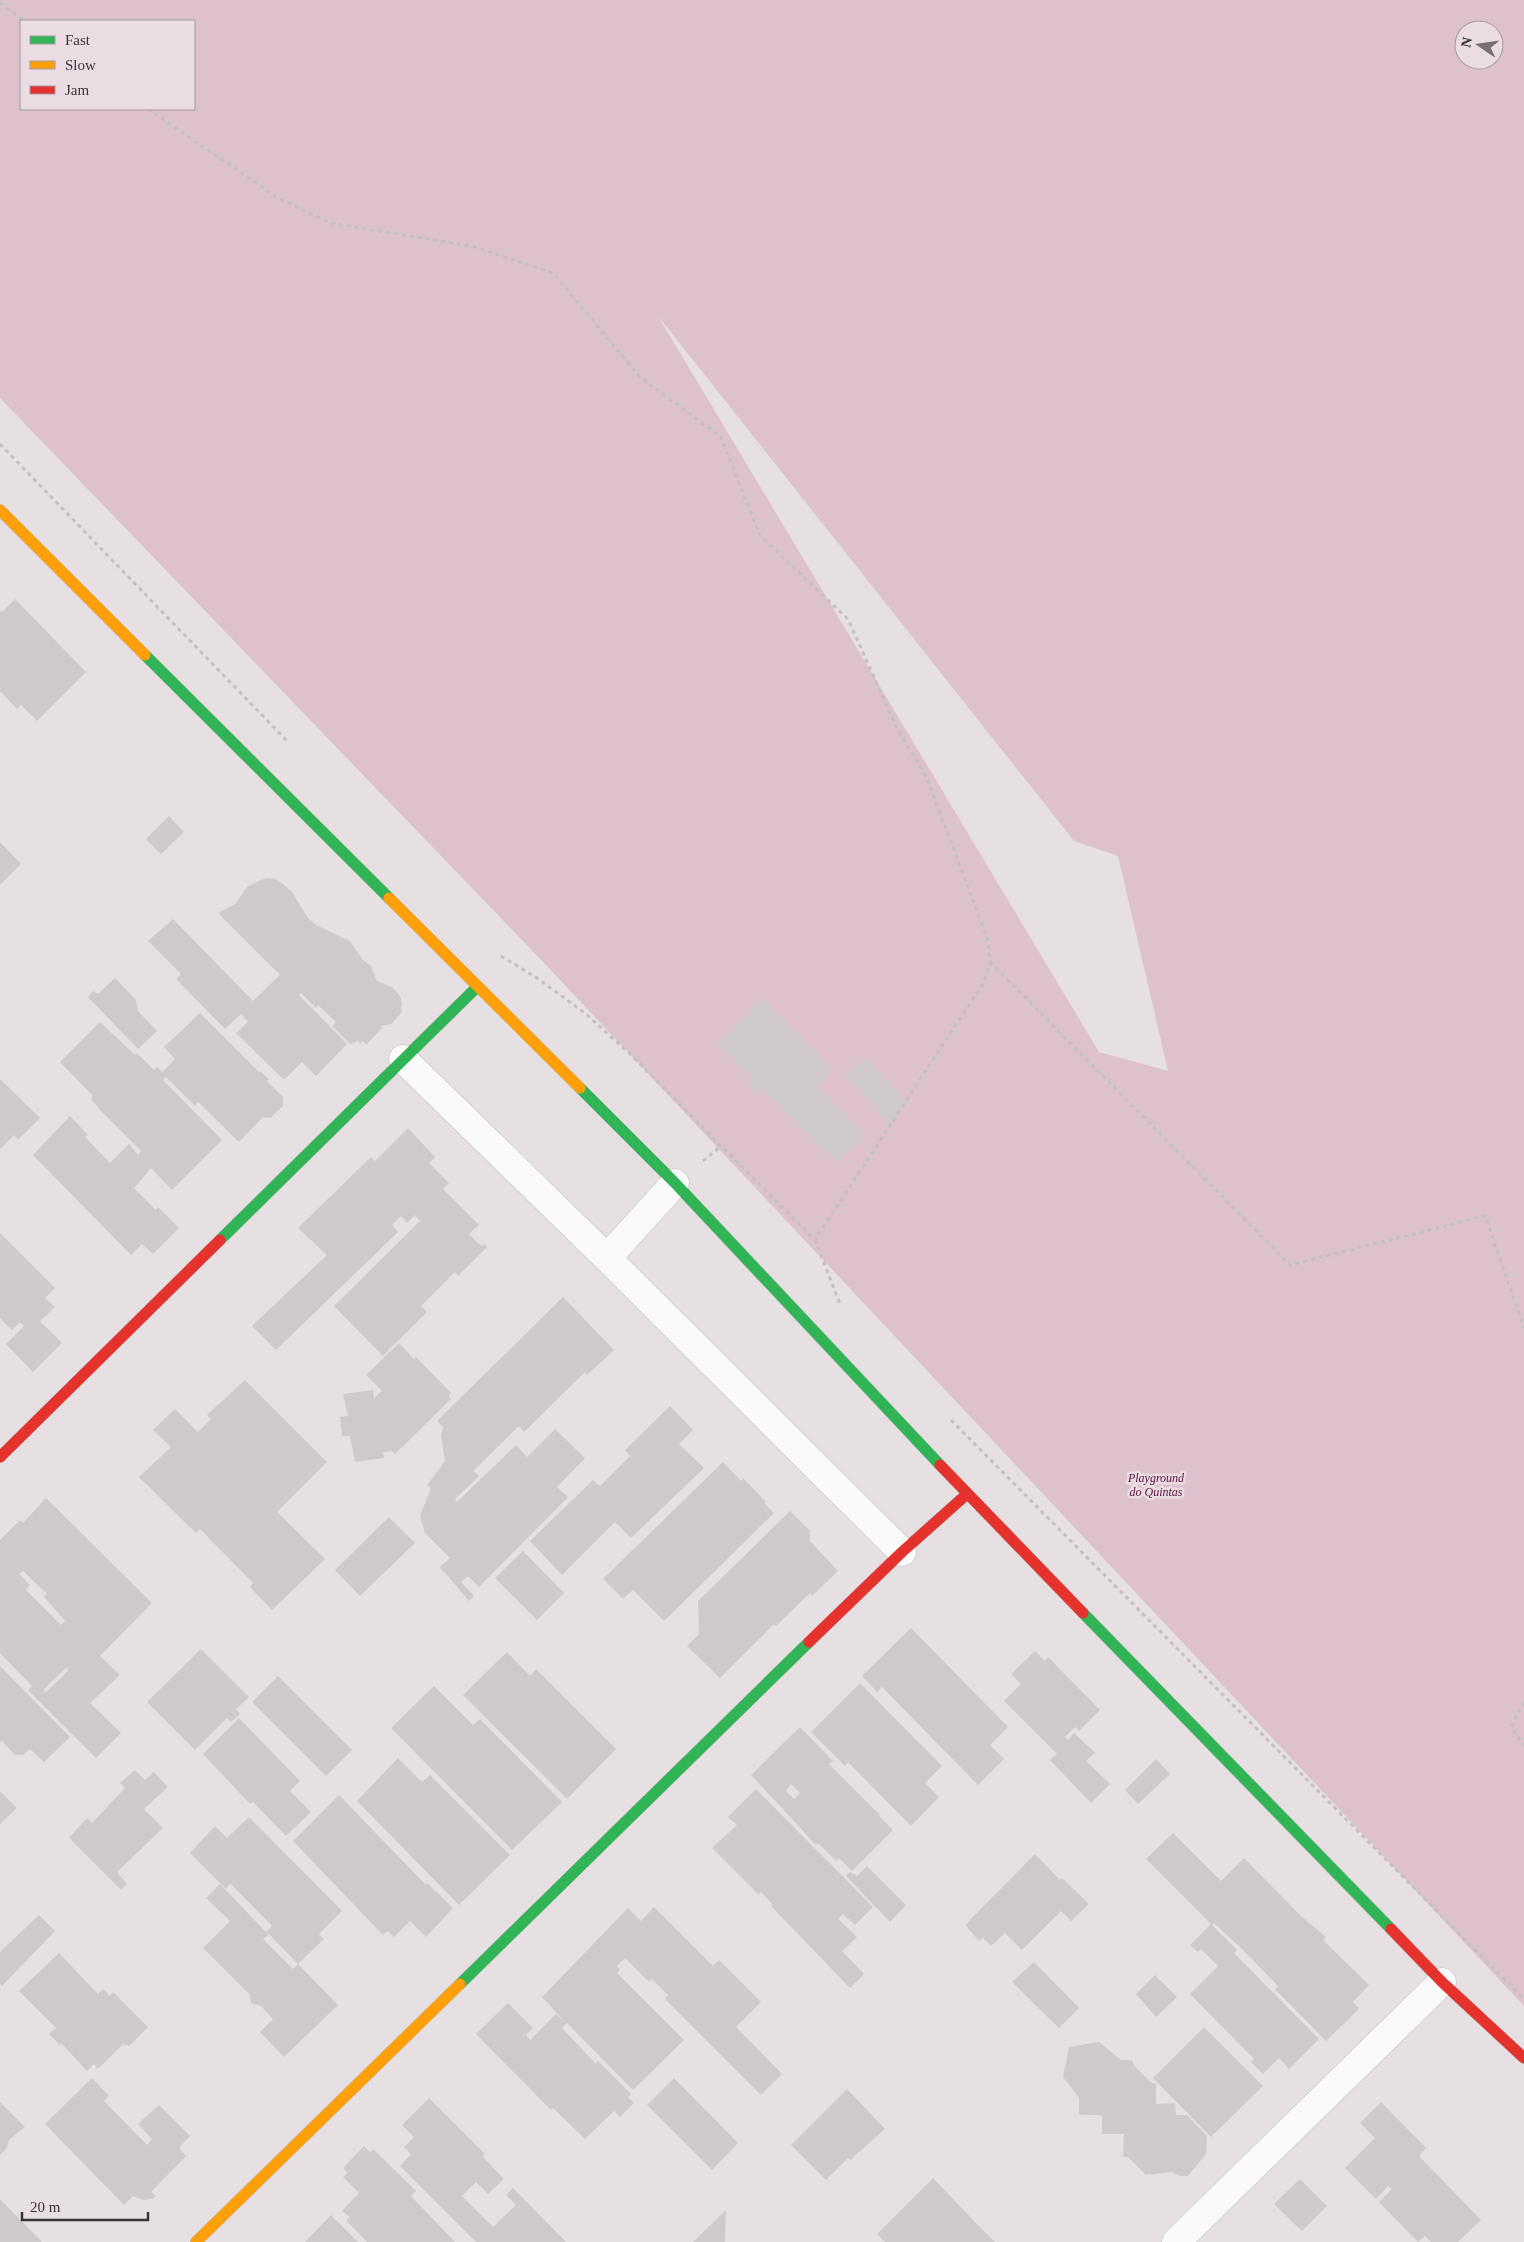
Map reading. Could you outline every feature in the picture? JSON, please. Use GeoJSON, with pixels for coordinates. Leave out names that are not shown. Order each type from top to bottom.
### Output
{"type":"FeatureCollection","features":[{"type":"Feature","properties":{"kind":"street"},"geometry":{"type":"LineString","coordinates":[[0,510],[675,1183],[967,1494],[1442,1982],[1524,2058]]}},
{"type":"Feature","properties":{"kind":"street"},"geometry":{"type":"LineString","coordinates":[[0,1457],[477,987]]}},
{"type":"Feature","properties":{"kind":"street"},"geometry":{"type":"LineString","coordinates":[[403,1059],[607,1258],[902,1552]]}},
{"type":"Feature","properties":{"kind":"street"},"geometry":{"type":"LineString","coordinates":[[607,1258],[675,1183]]}},
{"type":"Feature","properties":{"kind":"street"},"geometry":{"type":"LineString","coordinates":[[196,2242],[902,1552],[967,1494]]}},
{"type":"Feature","properties":{"kind":"street"},"geometry":{"type":"LineString","coordinates":[[1176,2242],[1442,1982]]}},
{"type":"Feature","properties":{"kind":"path"},"geometry":{"type":"LineString","coordinates":[[0,3],[24,20]]}},
{"type":"Feature","properties":{"kind":"path"},"geometry":{"type":"LineString","coordinates":[[149,110],[278,198],[330,223],[472,246],[553,273],[640,377],[721,437],[760,536],[848,619],[897,728],[926,776],[988,940],[990,962],[984,982],[815,1240]]}},
{"type":"Feature","properties":{"kind":"path"},"geometry":{"type":"LineString","coordinates":[[0,444],[288,743]]}},
{"type":"Feature","properties":{"kind":"path"},"geometry":{"type":"LineString","coordinates":[[496,953],[537,978],[586,1014],[630,1054],[815,1240],[843,1312]]}},
{"type":"Feature","properties":{"kind":"path"},"geometry":{"type":"LineString","coordinates":[[990,962],[1290,1265],[1485,1216],[1524,1328]]}},
{"type":"Feature","properties":{"kind":"path"},"geometry":{"type":"LineString","coordinates":[[949,1418],[1524,1999]]}},
{"type":"Feature","properties":{"kind":"path"},"geometry":{"type":"LineString","coordinates":[[1524,1702],[1511,1727],[1524,1746]]}},
{"type":"Feature","properties":{"kind":"green space","name":"Playground do Quintas"},"geometry":{"type":"Polygon","coordinates":[[[0,0],[1524,0],[1524,2006],[546,965],[0,398],[0,0]],[[658,316],[1099,1052],[1168,1071],[1118,856],[1074,841],[658,316]]]}},
{"type":"Feature","properties":{"kind":"building"},"geometry":{"type":"Polygon","coordinates":[[[15,599],[86,672],[37,721],[21,705],[17,709],[0,691],[0,611],[2,612],[15,599]]]}},
{"type":"Feature","properties":{"kind":"building"},"geometry":{"type":"Polygon","coordinates":[[[169,816],[184,832],[161,854],[146,839],[169,816]]]}},
{"type":"Feature","properties":{"kind":"building"},"geometry":{"type":"Polygon","coordinates":[[[0,842],[21,864],[0,885],[0,842]]]}},
{"type":"Feature","properties":{"kind":"building"},"geometry":{"type":"Polygon","coordinates":[[[266,878],[275,879],[292,892],[308,918],[316,925],[350,941],[362,959],[371,966],[377,981],[392,987],[400,996],[402,1003],[401,1013],[392,1024],[380,1026],[382,1028],[366,1045],[363,1041],[360,1044],[358,1041],[350,1044],[332,1026],[336,1022],[318,1005],[316,1008],[301,993],[299,995],[347,1044],[316,1076],[302,1062],[284,1080],[236,1033],[248,1022],[241,1014],[225,1029],[176,979],[181,974],[148,941],[173,919],[253,1001],[280,975],[218,913],[235,904],[248,886],[266,878]]]}},
{"type":"Feature","properties":{"kind":"building"},"geometry":{"type":"Polygon","coordinates":[[[115,978],[136,1000],[138,1011],[157,1031],[138,1049],[88,997],[93,991],[98,994],[115,978]]]}},
{"type":"Feature","properties":{"kind":"building"},"geometry":{"type":"Polygon","coordinates":[[[762,998],[833,1069],[817,1086],[865,1136],[837,1163],[761,1088],[756,1093],[747,1083],[752,1078],[717,1043],[762,998]]]}},
{"type":"Feature","properties":{"kind":"building"},"geometry":{"type":"Polygon","coordinates":[[[200,1013],[259,1072],[269,1079],[267,1081],[283,1097],[283,1106],[270,1118],[263,1117],[239,1142],[198,1102],[195,1106],[166,1077],[163,1080],[222,1140],[172,1190],[151,1168],[134,1188],[156,1210],[158,1207],[179,1228],[153,1254],[142,1244],[131,1255],[33,1155],[70,1116],[88,1135],[85,1137],[110,1163],[129,1144],[138,1155],[141,1151],[101,1111],[91,1099],[93,1096],[60,1062],[100,1022],[135,1055],[137,1053],[154,1070],[157,1067],[162,1072],[175,1059],[164,1047],[200,1013]]]}},
{"type":"Feature","properties":{"kind":"building"},"geometry":{"type":"Polygon","coordinates":[[[865,1057],[908,1103],[888,1122],[845,1076],[865,1057]]]}},
{"type":"Feature","properties":{"kind":"building"},"geometry":{"type":"Polygon","coordinates":[[[0,1079],[40,1118],[18,1140],[14,1135],[0,1149],[0,1079]]]}},
{"type":"Feature","properties":{"kind":"building"},"geometry":{"type":"Polygon","coordinates":[[[408,1128],[435,1157],[429,1163],[449,1183],[443,1189],[479,1225],[469,1234],[481,1246],[484,1244],[487,1247],[458,1276],[455,1272],[421,1306],[427,1312],[383,1356],[334,1306],[420,1221],[415,1215],[407,1223],[401,1216],[392,1225],[398,1232],[276,1350],[252,1326],[327,1255],[298,1228],[371,1157],[375,1161],[408,1128]]]}},
{"type":"Feature","properties":{"kind":"building"},"geometry":{"type":"Polygon","coordinates":[[[0,1233],[55,1288],[45,1298],[55,1307],[40,1321],[62,1343],[33,1372],[6,1344],[24,1326],[20,1322],[12,1330],[0,1318],[0,1233]]]}},
{"type":"Feature","properties":{"kind":"building"},"geometry":{"type":"Polygon","coordinates":[[[563,1297],[614,1350],[587,1375],[585,1372],[524,1432],[519,1426],[473,1471],[479,1476],[455,1499],[457,1502],[516,1445],[527,1457],[555,1429],[585,1458],[557,1487],[568,1497],[479,1587],[468,1576],[461,1582],[474,1596],[469,1601],[440,1567],[450,1558],[425,1533],[420,1516],[431,1488],[427,1485],[445,1461],[441,1436],[443,1427],[437,1421],[563,1297]]]}},
{"type":"Feature","properties":{"kind":"building"},"geometry":{"type":"Polygon","coordinates":[[[399,1343],[414,1359],[416,1357],[451,1393],[449,1396],[451,1399],[395,1454],[392,1451],[383,1452],[384,1458],[355,1462],[350,1436],[342,1436],[340,1417],[348,1416],[343,1394],[373,1390],[374,1398],[382,1391],[366,1375],[399,1343]]]}},
{"type":"Feature","properties":{"kind":"building"},"geometry":{"type":"Polygon","coordinates":[[[245,1380],[327,1462],[277,1512],[325,1559],[272,1610],[250,1587],[253,1583],[200,1529],[196,1533],[139,1477],[171,1447],[153,1430],[175,1409],[198,1432],[211,1419],[207,1415],[245,1380]]]}},
{"type":"Feature","properties":{"kind":"building"},"geometry":{"type":"Polygon","coordinates":[[[670,1406],[693,1430],[679,1444],[704,1468],[631,1538],[615,1522],[562,1575],[530,1541],[593,1480],[600,1486],[630,1456],[625,1450],[670,1406]]]}},
{"type":"Feature","properties":{"kind":"building"},"geometry":{"type":"Polygon","coordinates":[[[723,1462],[741,1481],[743,1478],[774,1513],[664,1621],[633,1590],[623,1599],[603,1579],[723,1462]]]}},
{"type":"Feature","properties":{"kind":"building"},"geometry":{"type":"Polygon","coordinates":[[[46,1498],[152,1603],[100,1656],[120,1675],[90,1703],[121,1733],[96,1758],[28,1690],[32,1686],[0,1653],[0,1540],[20,1520],[23,1523],[46,1498]],[[23,1571],[19,1574],[30,1585],[26,1590],[61,1625],[65,1621],[67,1623],[44,1597],[47,1594],[23,1571]],[[66,1668],[43,1690],[46,1692],[69,1670],[66,1668]]]}},
{"type":"Feature","properties":{"kind":"building"},"geometry":{"type":"Polygon","coordinates":[[[790,1511],[810,1531],[810,1541],[838,1571],[812,1596],[810,1593],[776,1626],[774,1624],[720,1678],[687,1646],[699,1634],[698,1601],[790,1511]]]}},
{"type":"Feature","properties":{"kind":"building"},"geometry":{"type":"Polygon","coordinates":[[[389,1517],[415,1543],[360,1596],[335,1570],[389,1517]]]}},
{"type":"Feature","properties":{"kind":"building"},"geometry":{"type":"Polygon","coordinates":[[[523,1551],[564,1593],[537,1620],[495,1578],[523,1551]]]}},
{"type":"Feature","properties":{"kind":"building"},"geometry":{"type":"Polygon","coordinates":[[[911,1628],[1008,1727],[990,1745],[1004,1759],[978,1785],[882,1687],[877,1692],[862,1676],[911,1628]]]}},
{"type":"Feature","properties":{"kind":"building"},"geometry":{"type":"Polygon","coordinates":[[[201,1649],[249,1697],[236,1709],[240,1714],[231,1722],[227,1718],[195,1750],[147,1702],[201,1649]]]}},
{"type":"Feature","properties":{"kind":"building"},"geometry":{"type":"Polygon","coordinates":[[[1035,1651],[1045,1661],[1048,1657],[1100,1710],[1079,1731],[1075,1727],[1065,1737],[1068,1740],[1074,1733],[1095,1753],[1086,1761],[1110,1784],[1091,1803],[1050,1760],[1057,1754],[1004,1701],[1021,1684],[1011,1674],[1035,1651]]]}},
{"type":"Feature","properties":{"kind":"building"},"geometry":{"type":"Polygon","coordinates":[[[507,1652],[530,1676],[536,1669],[616,1749],[567,1799],[463,1695],[507,1652]]]}},
{"type":"Feature","properties":{"kind":"building"},"geometry":{"type":"Polygon","coordinates":[[[0,1666],[70,1737],[44,1762],[30,1749],[23,1755],[15,1755],[2,1741],[0,1742],[0,1666]]]}},
{"type":"Feature","properties":{"kind":"building"},"geometry":{"type":"Polygon","coordinates":[[[278,1676],[352,1750],[326,1776],[252,1702],[278,1676]]]}},
{"type":"Feature","properties":{"kind":"building"},"geometry":{"type":"Polygon","coordinates":[[[860,1683],[942,1766],[925,1783],[939,1797],[911,1826],[848,1762],[845,1766],[811,1732],[860,1683]]]}},
{"type":"Feature","properties":{"kind":"building"},"geometry":{"type":"Polygon","coordinates":[[[434,1686],[473,1725],[480,1719],[562,1802],[512,1850],[391,1728],[434,1686]]]}},
{"type":"Feature","properties":{"kind":"building"},"geometry":{"type":"Polygon","coordinates":[[[239,1718],[300,1781],[290,1791],[311,1812],[286,1836],[253,1802],[250,1804],[203,1754],[239,1718]]]}},
{"type":"Feature","properties":{"kind":"building"},"geometry":{"type":"Polygon","coordinates":[[[800,1727],[833,1761],[829,1764],[893,1830],[852,1871],[839,1858],[836,1861],[818,1843],[816,1845],[751,1775],[800,1727]],[[791,1784],[786,1791],[794,1799],[800,1793],[791,1784]]]}},
{"type":"Feature","properties":{"kind":"building"},"geometry":{"type":"Polygon","coordinates":[[[398,1758],[422,1782],[430,1775],[510,1855],[459,1905],[357,1801],[398,1758]]]}},
{"type":"Feature","properties":{"kind":"building"},"geometry":{"type":"Polygon","coordinates":[[[1156,1759],[1170,1774],[1138,1804],[1125,1790],[1156,1759]]]}},
{"type":"Feature","properties":{"kind":"building"},"geometry":{"type":"Polygon","coordinates":[[[135,1770],[145,1780],[154,1772],[168,1787],[144,1809],[163,1828],[117,1872],[127,1884],[121,1890],[69,1838],[87,1818],[92,1823],[125,1788],[120,1783],[135,1770]]]}},
{"type":"Feature","properties":{"kind":"building"},"geometry":{"type":"Polygon","coordinates":[[[756,1789],[873,1907],[855,1925],[843,1914],[838,1919],[857,1937],[842,1951],[864,1974],[850,1988],[771,1906],[773,1905],[761,1892],[759,1895],[712,1848],[737,1825],[728,1817],[756,1789]]]}},
{"type":"Feature","properties":{"kind":"building"},"geometry":{"type":"Polygon","coordinates":[[[0,1791],[17,1808],[0,1824],[0,1791]]]}},
{"type":"Feature","properties":{"kind":"building"},"geometry":{"type":"Polygon","coordinates":[[[339,1795],[426,1885],[427,1883],[453,1908],[426,1937],[410,1921],[394,1937],[388,1931],[383,1935],[293,1841],[339,1795]]]}},
{"type":"Feature","properties":{"kind":"building"},"geometry":{"type":"Polygon","coordinates":[[[249,1817],[342,1911],[319,1934],[324,1939],[298,1964],[338,2005],[284,2057],[260,2032],[273,2019],[261,2006],[251,2003],[250,1995],[203,1948],[230,1921],[206,1898],[220,1884],[266,1932],[272,1926],[230,1883],[226,1889],[190,1853],[215,1826],[227,1838],[249,1817]],[[269,1934],[263,1939],[293,1969],[298,1964],[269,1934]]]}},
{"type":"Feature","properties":{"kind":"building"},"geometry":{"type":"Polygon","coordinates":[[[1173,1833],[1221,1881],[1244,1858],[1302,1917],[1326,1937],[1323,1940],[1369,1985],[1353,2002],[1359,2008],[1356,2012],[1326,2041],[1275,1989],[1278,1986],[1239,1946],[1214,1923],[1212,1925],[1237,1950],[1234,1953],[1319,2039],[1289,2069],[1279,2058],[1263,2074],[1251,2062],[1254,2059],[1190,1994],[1218,1966],[1201,1949],[1198,1952],[1190,1945],[1211,1924],[1146,1859],[1173,1833]]]}},
{"type":"Feature","properties":{"kind":"building"},"geometry":{"type":"Polygon","coordinates":[[[1035,1854],[1060,1880],[1062,1878],[1089,1904],[1071,1921],[1061,1911],[1022,1950],[1005,1933],[991,1946],[983,1938],[979,1941],[966,1926],[969,1921],[1035,1854]]]}},
{"type":"Feature","properties":{"kind":"building"},"geometry":{"type":"Polygon","coordinates":[[[867,1866],[906,1905],[890,1922],[846,1876],[850,1872],[857,1876],[867,1866]]]}},
{"type":"Feature","properties":{"kind":"building"},"geometry":{"type":"Polygon","coordinates":[[[654,1907],[713,1966],[719,1960],[761,2002],[736,2027],[782,2074],[761,2095],[665,1999],[668,1995],[652,1979],[649,1982],[625,1958],[617,1966],[620,1970],[617,1973],[684,2040],[633,2090],[567,2023],[562,2028],[596,2064],[598,2061],[631,2094],[628,2097],[634,2103],[620,2117],[614,2111],[585,2139],[553,2108],[551,2110],[476,2034],[508,2003],[533,2028],[526,2035],[531,2041],[556,2014],[565,2022],[542,1997],[628,1908],[641,1921],[654,1907]]]}},
{"type":"Feature","properties":{"kind":"building"},"geometry":{"type":"Polygon","coordinates":[[[39,1915],[55,1931],[2,1986],[0,1984],[0,1952],[39,1915]]]}},
{"type":"Feature","properties":{"kind":"building"},"geometry":{"type":"Polygon","coordinates":[[[59,1953],[98,1994],[103,1989],[110,1996],[113,1992],[148,2027],[129,2046],[123,2044],[98,2069],[94,2064],[87,2071],[61,2043],[60,2045],[49,2034],[56,2028],[19,1991],[59,1953]]]}},
{"type":"Feature","properties":{"kind":"building"},"geometry":{"type":"Polygon","coordinates":[[[1034,1962],[1079,2008],[1059,2028],[1012,1982],[1034,1962]]]}},
{"type":"Feature","properties":{"kind":"building"},"geometry":{"type":"Polygon","coordinates":[[[1155,1975],[1177,1997],[1156,2017],[1136,1994],[1155,1975]]]}},
{"type":"Feature","properties":{"kind":"building"},"geometry":{"type":"Polygon","coordinates":[[[1204,2027],[1263,2086],[1211,2137],[1153,2078],[1204,2027]]]}},
{"type":"Feature","properties":{"kind":"building"},"geometry":{"type":"Polygon","coordinates":[[[1099,2042],[1121,2060],[1132,2060],[1135,2067],[1151,2082],[1156,2084],[1156,2104],[1175,2103],[1176,2115],[1187,2115],[1207,2136],[1206,2154],[1188,2176],[1180,2176],[1172,2172],[1146,2175],[1128,2157],[1123,2157],[1124,2134],[1102,2134],[1102,2115],[1081,2115],[1079,2113],[1079,2098],[1063,2077],[1069,2047],[1099,2042]]]}},
{"type":"Feature","properties":{"kind":"building"},"geometry":{"type":"Polygon","coordinates":[[[92,2078],[109,2096],[104,2101],[147,2145],[152,2139],[138,2124],[159,2105],[190,2136],[179,2148],[186,2156],[151,2192],[156,2196],[152,2199],[143,2200],[133,2196],[124,2205],[45,2124],[92,2078]]]}},
{"type":"Feature","properties":{"kind":"building"},"geometry":{"type":"Polygon","coordinates":[[[674,2078],[738,2143],[712,2170],[647,2105],[674,2078]]]}},
{"type":"Feature","properties":{"kind":"building"},"geometry":{"type":"Polygon","coordinates":[[[847,2089],[885,2129],[850,2160],[848,2158],[826,2180],[791,2145],[847,2089]]]}},
{"type":"Feature","properties":{"kind":"building"},"geometry":{"type":"Polygon","coordinates":[[[429,2098],[485,2154],[483,2157],[504,2179],[488,2194],[476,2182],[462,2196],[493,2227],[516,2205],[506,2195],[513,2188],[566,2242],[476,2242],[400,2166],[411,2154],[404,2147],[414,2137],[402,2125],[429,2098]]]}},
{"type":"Feature","properties":{"kind":"building"},"geometry":{"type":"Polygon","coordinates":[[[0,2102],[25,2127],[9,2140],[6,2149],[0,2155],[0,2102]]]}},
{"type":"Feature","properties":{"kind":"building"},"geometry":{"type":"Polygon","coordinates":[[[1381,2102],[1426,2148],[1419,2156],[1481,2220],[1458,2242],[1431,2242],[1425,2236],[1418,2242],[1379,2202],[1392,2189],[1388,2186],[1376,2199],[1345,2168],[1375,2138],[1360,2123],[1381,2102]]]}},
{"type":"Feature","properties":{"kind":"building"},"geometry":{"type":"Polygon","coordinates":[[[364,2146],[370,2152],[373,2149],[416,2191],[411,2196],[455,2242],[367,2242],[346,2220],[350,2217],[342,2211],[359,2193],[343,2177],[348,2173],[343,2168],[364,2146]]]}},
{"type":"Feature","properties":{"kind":"building"},"geometry":{"type":"Polygon","coordinates":[[[933,2178],[995,2242],[885,2242],[877,2234],[933,2178]]]}},
{"type":"Feature","properties":{"kind":"building"},"geometry":{"type":"Polygon","coordinates":[[[1300,2179],[1327,2206],[1302,2231],[1274,2204],[1300,2179]]]}},
{"type":"Feature","properties":{"kind":"building"},"geometry":{"type":"Polygon","coordinates":[[[0,2199],[42,2242],[0,2242],[0,2199]]]}},
{"type":"Feature","properties":{"kind":"building"},"geometry":{"type":"Polygon","coordinates":[[[726,2210],[725,2242],[693,2242],[726,2210]]]}},
{"type":"Feature","properties":{"kind":"building"},"geometry":{"type":"Polygon","coordinates":[[[331,2215],[358,2242],[305,2242],[331,2215]]]}},
{"type":"Feature","properties":{"kind":"traffic: fast"},"geometry":{"type":"LineString","coordinates":[[145,655],[389,898]]}},
{"type":"Feature","properties":{"kind":"traffic: fast"},"geometry":{"type":"LineString","coordinates":[[220,1240],[477,987]]}},
{"type":"Feature","properties":{"kind":"traffic: fast"},"geometry":{"type":"LineString","coordinates":[[580,1088],[675,1183],[940,1465]]}},
{"type":"Feature","properties":{"kind":"traffic: fast"},"geometry":{"type":"LineString","coordinates":[[1083,1613],[1391,1929]]}},
{"type":"Feature","properties":{"kind":"traffic: fast"},"geometry":{"type":"LineString","coordinates":[[460,1984],[809,1642]]}},
{"type":"Feature","properties":{"kind":"traffic: slow"},"geometry":{"type":"LineString","coordinates":[[0,510],[145,655]]}},
{"type":"Feature","properties":{"kind":"traffic: slow"},"geometry":{"type":"LineString","coordinates":[[389,898],[580,1088]]}},
{"type":"Feature","properties":{"kind":"traffic: slow"},"geometry":{"type":"LineString","coordinates":[[196,2242],[460,1984]]}},
{"type":"Feature","properties":{"kind":"traffic: jam"},"geometry":{"type":"LineString","coordinates":[[0,1457],[220,1240]]}},
{"type":"Feature","properties":{"kind":"traffic: jam"},"geometry":{"type":"LineString","coordinates":[[940,1465],[1083,1613]]}},
{"type":"Feature","properties":{"kind":"traffic: jam"},"geometry":{"type":"LineString","coordinates":[[809,1642],[902,1552],[967,1494]]}},
{"type":"Feature","properties":{"kind":"traffic: jam"},"geometry":{"type":"LineString","coordinates":[[1391,1929],[1442,1982],[1524,2058]]}}]}
